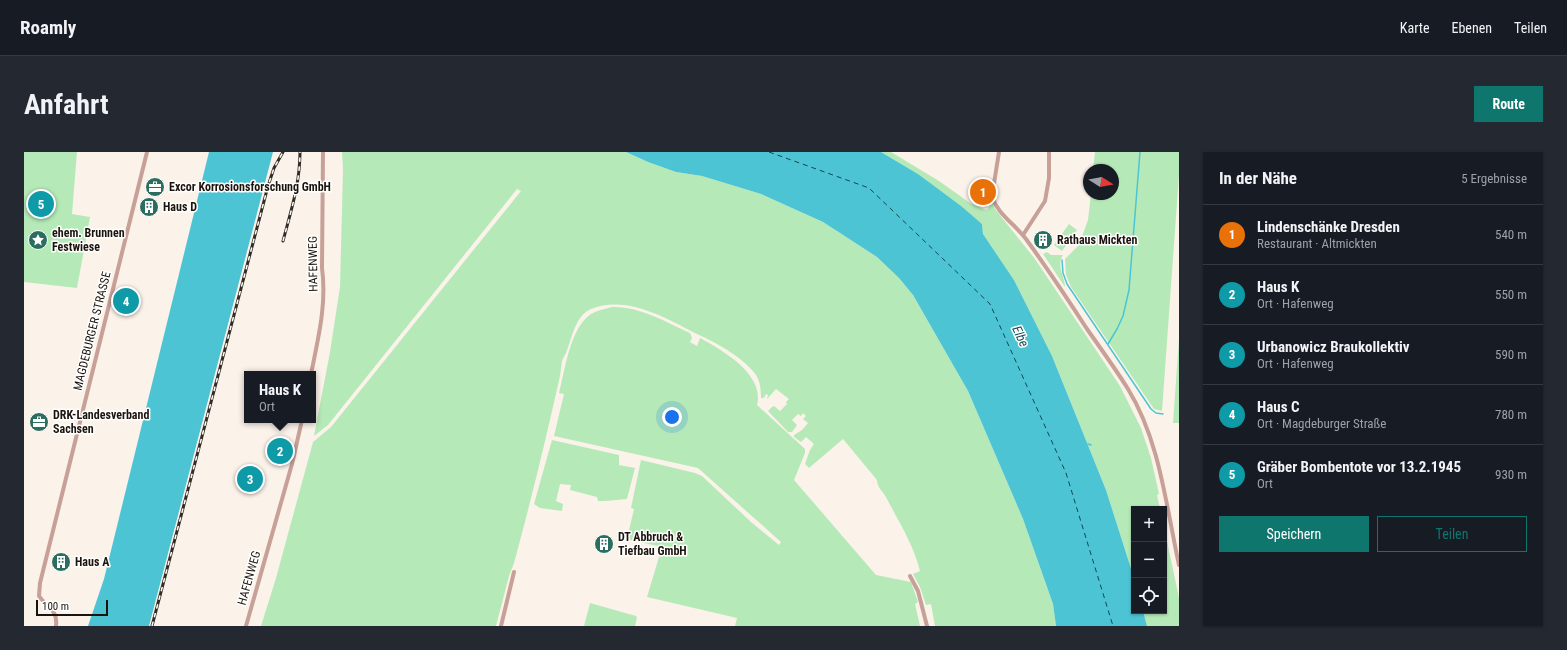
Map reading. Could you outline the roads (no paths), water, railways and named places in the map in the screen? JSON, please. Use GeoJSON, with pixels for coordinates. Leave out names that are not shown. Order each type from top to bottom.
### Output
{"type":"FeatureCollection","features":[{"type":"Feature","properties":{"kind":"street","name":"MAGDEBURGER STRASSE"},"geometry":{"type":"LineString","coordinates":[[56,626],[57,620],[55,612],[39,596],[40,583],[147,152]]}},
{"type":"Feature","properties":{"kind":"street","name":"HAFENWEG"},"geometry":{"type":"LineString","coordinates":[[312,371],[324,301],[322,268],[323,152]]}},
{"type":"Feature","properties":{"kind":"street"},"geometry":{"type":"LineString","coordinates":[[999,152],[992,196],[994,202],[1002,214],[1023,235],[1128,390],[1142,415],[1158,464],[1179,565]]}},
{"type":"Feature","properties":{"kind":"street"},"geometry":{"type":"LineString","coordinates":[[1023,235],[1045,201],[1049,178],[1049,152]]}},
{"type":"Feature","properties":{"kind":"street","name":"HAFENWEG"},"geometry":{"type":"LineString","coordinates":[[246,626],[292,464],[301,423]]}},
{"type":"Feature","properties":{"kind":"street"},"geometry":{"type":"LineString","coordinates":[[501,626],[514,572]]}},
{"type":"Feature","properties":{"kind":"street"},"geometry":{"type":"LineString","coordinates":[[910,576],[918,590],[927,626]]}},
{"type":"Feature","properties":{"kind":"water"},"geometry":{"type":"Polygon","coordinates":[[[209,152],[273,152],[149,626],[88,626],[104,579],[209,152]]]}},
{"type":"Feature","properties":{"kind":"water","name":"Elbe"},"geometry":{"type":"Polygon","coordinates":[[[626,152],[881,152],[918,174],[961,206],[982,224],[983,234],[1014,280],[1052,356],[1106,490],[1131,569],[1131,614],[1144,614],[1147,626],[1056,626],[1053,604],[1023,519],[968,391],[913,295],[899,278],[877,257],[823,222],[761,194],[702,176],[676,172],[626,152]]]}},
{"type":"Feature","properties":{"kind":"waterway"},"geometry":{"type":"LineString","coordinates":[[1108,344],[1123,316],[1129,290],[1140,152]]}},
{"type":"Feature","properties":{"kind":"waterway"},"geometry":{"type":"LineString","coordinates":[[1062,260],[1063,273],[1067,284],[1151,409],[1156,413],[1163,414]]}},
{"type":"Feature","properties":{"kind":"railway"},"geometry":{"type":"LineString","coordinates":[[152,626],[268,186],[274,168],[283,152]]}},
{"type":"Feature","properties":{"kind":"railway"},"geometry":{"type":"LineString","coordinates":[[283,241],[297,186],[300,152]]}},
{"type":"Feature","properties":{"kind":"place","name":"Excor Korrosionsforschung GmbH"},"geometry":{"type":"Point","coordinates":[155,187]}},
{"type":"Feature","properties":{"kind":"place","name":"Lindenschänke Dresden"},"geometry":{"type":"Point","coordinates":[983,192]}},
{"type":"Feature","properties":{"kind":"place","name":"Gräber Bombentote vor 13.2.1945"},"geometry":{"type":"Point","coordinates":[41,204]}},
{"type":"Feature","properties":{"kind":"place","name":"Haus D"},"geometry":{"type":"Point","coordinates":[149,207]}},
{"type":"Feature","properties":{"kind":"place","name":"ehem. Brunnen Festwiese"},"geometry":{"type":"Point","coordinates":[38,240]}},
{"type":"Feature","properties":{"kind":"place","name":"Rathaus Mickten"},"geometry":{"type":"Point","coordinates":[1043,240]}},
{"type":"Feature","properties":{"kind":"place","name":"Haus C"},"geometry":{"type":"Point","coordinates":[126,301]}},
{"type":"Feature","properties":{"kind":"place","name":"DRK-Landesverband Sachsen"},"geometry":{"type":"Point","coordinates":[39,422]}},
{"type":"Feature","properties":{"kind":"place","name":"Haus K"},"geometry":{"type":"Point","coordinates":[280,451]}},
{"type":"Feature","properties":{"kind":"place","name":"Urbanowicz Braukollektiv"},"geometry":{"type":"Point","coordinates":[250,479]}},
{"type":"Feature","properties":{"kind":"place","name":"DT Abbruch & Tiefbau GmbH"},"geometry":{"type":"Point","coordinates":[604,544]}},
{"type":"Feature","properties":{"kind":"place","name":"Haus A"},"geometry":{"type":"Point","coordinates":[61,562]}}]}
